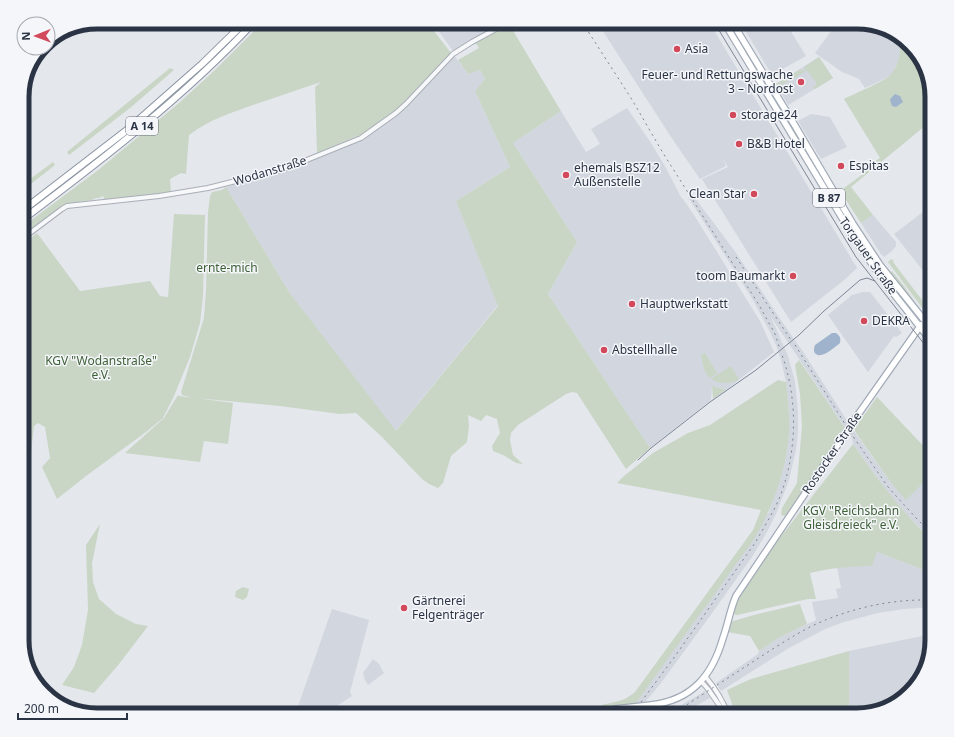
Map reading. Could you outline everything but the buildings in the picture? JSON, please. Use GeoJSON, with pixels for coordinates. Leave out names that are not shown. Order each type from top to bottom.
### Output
{"type":"FeatureCollection","features":[{"type":"Feature","properties":{"kind":"highway","name":"A 14"},"geometry":{"type":"LineString","coordinates":[[29,206],[127,130],[202,64],[238,29]]}},
{"type":"Feature","properties":{"kind":"highway","name":"A 14"},"geometry":{"type":"LineString","coordinates":[[29,215],[85,172],[164,107],[247,29]]}},
{"type":"Feature","properties":{"kind":"main road","name":"Torgauer Straße"},"geometry":{"type":"LineString","coordinates":[[728,29],[856,241],[878,274],[925,333]]}},
{"type":"Feature","properties":{"kind":"main road","name":"Torgauer Straße"},"geometry":{"type":"LineString","coordinates":[[736,29],[853,224],[884,269],[925,320]]}},
{"type":"Feature","properties":{"kind":"main road","name":"Rostocker Straße"},"geometry":{"type":"LineString","coordinates":[[624,708],[651,705],[679,698],[693,688],[705,676],[712,666],[720,649],[732,605],[736,596],[925,320]]}},
{"type":"Feature","properties":{"kind":"street","name":"Wodanstraße"},"geometry":{"type":"LineString","coordinates":[[29,234],[67,206],[158,196],[208,188],[287,168],[361,138],[406,104],[453,54],[496,29]]}},
{"type":"Feature","properties":{"kind":"street"},"geometry":{"type":"LineString","coordinates":[[705,676],[718,693],[726,708]]}},
{"type":"Feature","properties":{"kind":"street"},"geometry":{"type":"LineString","coordinates":[[701,681],[708,688],[722,708]]}},
{"type":"Feature","properties":{"kind":"shaded area"},"geometry":{"type":"Polygon","coordinates":[[[437,29],[492,29],[453,51],[437,29]]]}},
{"type":"Feature","properties":{"kind":"shaded area"},"geometry":{"type":"Polygon","coordinates":[[[602,29],[713,29],[857,268],[791,322],[702,179],[728,167],[722,157],[726,166],[700,179],[602,29]]]}},
{"type":"Feature","properties":{"kind":"shaded area"},"geometry":{"type":"Polygon","coordinates":[[[744,29],[792,29],[790,30],[806,56],[772,75],[744,29]]]}},
{"type":"Feature","properties":{"kind":"shaded area"},"geometry":{"type":"Polygon","coordinates":[[[833,29],[870,30],[891,38],[900,45],[897,64],[892,74],[865,88],[859,79],[842,72],[815,53],[833,29]]]}},
{"type":"Feature","properties":{"kind":"shaded area"},"geometry":{"type":"Polygon","coordinates":[[[453,54],[468,74],[480,70],[485,79],[475,91],[510,167],[456,201],[498,305],[395,432],[289,292],[226,187],[287,168],[374,129],[453,54]]]}},
{"type":"Feature","properties":{"kind":"shaded area"},"geometry":{"type":"Polygon","coordinates":[[[819,57],[833,78],[788,105],[776,84],[819,57]]]}},
{"type":"Feature","properties":{"kind":"shaded area"},"geometry":{"type":"Polygon","coordinates":[[[627,108],[651,143],[682,199],[694,215],[760,321],[774,352],[726,390],[712,387],[711,400],[650,448],[548,294],[577,242],[513,143],[561,111],[586,152],[600,144],[591,129],[627,108]]]}},
{"type":"Feature","properties":{"kind":"shaded area"},"geometry":{"type":"Polygon","coordinates":[[[811,114],[830,117],[847,147],[821,159],[798,121],[811,114]]]}},
{"type":"Feature","properties":{"kind":"shaded area"},"geometry":{"type":"Polygon","coordinates":[[[692,194],[734,250],[802,350],[853,430],[892,484],[906,499],[925,481],[925,533],[899,507],[853,444],[852,438],[771,317],[788,356],[795,381],[798,412],[798,433],[796,450],[789,480],[776,514],[752,557],[661,683],[641,708],[632,708],[704,609],[769,512],[781,477],[789,433],[789,412],[786,382],[776,345],[753,300],[688,197],[692,194]]]}},
{"type":"Feature","properties":{"kind":"shaded area"},"geometry":{"type":"Polygon","coordinates":[[[925,210],[925,273],[894,234],[925,210]]]}},
{"type":"Feature","properties":{"kind":"shaded area"},"geometry":{"type":"Polygon","coordinates":[[[873,215],[896,242],[896,246],[892,251],[884,257],[861,223],[873,215]]]}},
{"type":"Feature","properties":{"kind":"shaded area"},"geometry":{"type":"Polygon","coordinates":[[[870,292],[902,333],[896,337],[894,336],[868,372],[828,315],[852,295],[870,292]]]}},
{"type":"Feature","properties":{"kind":"shaded area"},"geometry":{"type":"Polygon","coordinates":[[[877,552],[925,570],[925,608],[878,613],[844,622],[825,629],[789,648],[721,691],[716,683],[780,637],[816,620],[812,602],[838,598],[836,589],[841,588],[837,567],[854,566],[877,552]]]}},
{"type":"Feature","properties":{"kind":"shaded area"},"geometry":{"type":"Polygon","coordinates":[[[332,609],[369,620],[350,692],[352,696],[334,708],[297,708],[332,609]]]}},
{"type":"Feature","properties":{"kind":"shaded area"},"geometry":{"type":"Polygon","coordinates":[[[925,635],[924,653],[918,670],[911,681],[898,694],[887,701],[870,707],[849,708],[849,651],[925,635]]]}},
{"type":"Feature","properties":{"kind":"shaded area"},"geometry":{"type":"Polygon","coordinates":[[[373,659],[379,664],[384,673],[368,685],[363,673],[373,659]]]}},
{"type":"Feature","properties":{"kind":"shaded area"},"geometry":{"type":"Polygon","coordinates":[[[705,691],[710,698],[693,708],[677,708],[705,691]]]}},
{"type":"Feature","properties":{"kind":"green space"},"geometry":{"type":"Polygon","coordinates":[[[256,29],[432,29],[451,53],[406,104],[374,129],[317,153],[315,87],[321,82],[221,117],[197,129],[189,135],[186,174],[181,173],[170,179],[171,192],[105,200],[103,196],[92,200],[71,203],[62,206],[29,232],[29,222],[97,171],[179,103],[256,29]]]}},
{"type":"Feature","properties":{"kind":"green space","name":"ernte-mich"},"geometry":{"type":"Polygon","coordinates":[[[500,29],[512,29],[561,111],[513,143],[577,242],[548,294],[650,448],[626,469],[577,393],[572,392],[566,394],[518,425],[511,433],[510,440],[513,455],[523,464],[516,463],[493,451],[492,446],[500,433],[497,419],[486,415],[481,421],[468,415],[469,426],[467,442],[451,456],[443,483],[438,488],[422,479],[382,437],[356,413],[340,414],[280,406],[196,398],[233,403],[228,444],[204,441],[200,462],[125,453],[164,418],[178,395],[192,398],[182,395],[181,392],[204,318],[208,212],[210,196],[212,192],[222,190],[226,187],[289,292],[396,431],[498,306],[456,201],[510,167],[475,91],[485,79],[480,70],[468,74],[458,60],[479,48],[475,42],[500,29]]]}},
{"type":"Feature","properties":{"kind":"green space"},"geometry":{"type":"Polygon","coordinates":[[[900,45],[911,56],[918,67],[924,84],[925,126],[851,187],[873,215],[861,223],[840,191],[863,174],[865,168],[880,158],[844,99],[877,84],[892,73],[895,69],[900,45]]]}},
{"type":"Feature","properties":{"kind":"green space"},"geometry":{"type":"Polygon","coordinates":[[[819,57],[833,78],[815,89],[813,87],[817,84],[807,70],[778,87],[776,84],[801,69],[802,71],[805,70],[804,67],[819,57]]]}},
{"type":"Feature","properties":{"kind":"green space"},"geometry":{"type":"Polygon","coordinates":[[[170,68],[174,70],[130,108],[69,155],[67,152],[170,68]]]}},
{"type":"Feature","properties":{"kind":"green space"},"geometry":{"type":"Polygon","coordinates":[[[53,162],[55,165],[29,185],[29,180],[53,162]]]}},
{"type":"Feature","properties":{"kind":"green space","name":"KGV \"Wodanstraße\" e.V."},"geometry":{"type":"Polygon","coordinates":[[[174,214],[205,215],[203,296],[200,323],[190,357],[163,418],[57,499],[42,467],[50,458],[45,427],[38,423],[34,426],[29,461],[29,239],[37,233],[80,291],[150,281],[160,296],[168,297],[174,214]]]}},
{"type":"Feature","properties":{"kind":"green space"},"geometry":{"type":"Polygon","coordinates":[[[891,259],[894,261],[893,262],[925,304],[925,312],[888,262],[891,259]]]}},
{"type":"Feature","properties":{"kind":"green space"},"geometry":{"type":"Polygon","coordinates":[[[892,271],[904,286],[921,311],[891,272],[892,271]]]}},
{"type":"Feature","properties":{"kind":"green space"},"geometry":{"type":"Polygon","coordinates":[[[885,277],[912,308],[916,314],[914,316],[884,278],[885,277]]]}},
{"type":"Feature","properties":{"kind":"green space"},"geometry":{"type":"Polygon","coordinates":[[[705,353],[717,373],[710,378],[705,370],[701,355],[705,353]]]}},
{"type":"Feature","properties":{"kind":"green space"},"geometry":{"type":"Polygon","coordinates":[[[799,360],[845,428],[785,516],[781,515],[782,508],[797,483],[802,426],[800,394],[795,365],[799,360]]]}},
{"type":"Feature","properties":{"kind":"green space"},"geometry":{"type":"Polygon","coordinates":[[[731,366],[739,380],[725,383],[711,379],[731,366]]]}},
{"type":"Feature","properties":{"kind":"green space"},"geometry":{"type":"Polygon","coordinates":[[[778,380],[786,382],[789,421],[788,447],[779,484],[770,509],[756,536],[636,703],[612,708],[594,708],[616,702],[635,692],[753,530],[761,510],[617,483],[653,453],[688,433],[710,425],[778,380]]]}},
{"type":"Feature","properties":{"kind":"green space"},"geometry":{"type":"Polygon","coordinates":[[[712,386],[723,389],[726,390],[713,399],[712,386]]]}},
{"type":"Feature","properties":{"kind":"green space"},"geometry":{"type":"Polygon","coordinates":[[[877,397],[925,448],[925,481],[906,500],[892,484],[854,429],[877,397]]]}},
{"type":"Feature","properties":{"kind":"green space","name":"KGV \"Reichsbahn Gleisdreieck\" e.V."},"geometry":{"type":"Polygon","coordinates":[[[853,444],[880,482],[910,518],[925,533],[925,570],[877,552],[872,566],[856,566],[810,573],[816,599],[808,599],[737,615],[733,614],[738,598],[768,553],[853,444]]]}},
{"type":"Feature","properties":{"kind":"green space"},"geometry":{"type":"Polygon","coordinates":[[[100,524],[92,563],[93,582],[99,599],[116,614],[136,624],[148,626],[119,664],[94,693],[62,685],[74,667],[82,645],[88,610],[86,545],[100,524]]]}},
{"type":"Feature","properties":{"kind":"green space"},"geometry":{"type":"Polygon","coordinates":[[[243,587],[249,589],[247,597],[243,600],[235,597],[236,591],[243,587]]]}},
{"type":"Feature","properties":{"kind":"green space"},"geometry":{"type":"Polygon","coordinates":[[[800,604],[807,624],[780,637],[759,651],[750,636],[727,632],[730,622],[800,604]]]}},
{"type":"Feature","properties":{"kind":"green space"},"geometry":{"type":"Polygon","coordinates":[[[849,651],[849,708],[733,708],[727,690],[751,679],[849,651]]]}},
{"type":"Feature","properties":{"kind":"water"},"geometry":{"type":"Polygon","coordinates":[[[895,94],[900,96],[903,102],[896,107],[892,106],[890,100],[895,94]]]}},
{"type":"Feature","properties":{"kind":"water"},"geometry":{"type":"Polygon","coordinates":[[[832,333],[836,333],[839,336],[840,343],[825,354],[816,354],[814,351],[815,345],[832,333]]]}},
{"type":"Feature","properties":{"kind":"tram line"},"geometry":{"type":"LineString","coordinates":[[718,29],[856,257],[925,345]]}},
{"type":"Feature","properties":{"kind":"tram line"},"geometry":{"type":"LineString","coordinates":[[638,460],[710,402],[756,370],[799,335],[860,280],[867,278],[875,281]]}},
{"type":"Feature","properties":{"kind":"railway"},"geometry":{"type":"LineString","coordinates":[[587,29],[759,305],[775,334],[780,349]]}},
{"type":"Feature","properties":{"kind":"railway"},"geometry":{"type":"LineString","coordinates":[[736,257],[791,340]]}},
{"type":"Feature","properties":{"kind":"railway"},"geometry":{"type":"LineString","coordinates":[[795,345],[847,427]]}},
{"type":"Feature","properties":{"kind":"railway"},"geometry":{"type":"LineString","coordinates":[[641,702],[755,543],[781,494],[790,460],[794,425],[791,390],[782,355]]}},
{"type":"Feature","properties":{"kind":"railway"},"geometry":{"type":"LineString","coordinates":[[850,432],[888,487],[925,527]]}},
{"type":"Feature","properties":{"kind":"railway"},"geometry":{"type":"LineString","coordinates":[[682,708],[774,648],[814,625],[857,609],[901,601],[925,600]]}},
{"type":"Feature","properties":{"kind":"place","name":"Asia"},"geometry":{"type":"Point","coordinates":[677,49]}},
{"type":"Feature","properties":{"kind":"place","name":"Feuer- und Rettungswache 3 – Nordost"},"geometry":{"type":"Point","coordinates":[801,82]}},
{"type":"Feature","properties":{"kind":"place","name":"storage24"},"geometry":{"type":"Point","coordinates":[733,115]}},
{"type":"Feature","properties":{"kind":"place","name":"B&B Hotel"},"geometry":{"type":"Point","coordinates":[739,144]}},
{"type":"Feature","properties":{"kind":"place","name":"Espitas"},"geometry":{"type":"Point","coordinates":[841,166]}},
{"type":"Feature","properties":{"kind":"place","name":"ehemals BSZ12 Außenstelle"},"geometry":{"type":"Point","coordinates":[566,175]}},
{"type":"Feature","properties":{"kind":"place","name":"Clean Star"},"geometry":{"type":"Point","coordinates":[754,194]}},
{"type":"Feature","properties":{"kind":"place","name":"toom Baumarkt"},"geometry":{"type":"Point","coordinates":[793,276]}},
{"type":"Feature","properties":{"kind":"place","name":"Hauptwerkstatt"},"geometry":{"type":"Point","coordinates":[632,304]}},
{"type":"Feature","properties":{"kind":"place","name":"DEKRA"},"geometry":{"type":"Point","coordinates":[864,321]}},
{"type":"Feature","properties":{"kind":"place","name":"Abstellhalle"},"geometry":{"type":"Point","coordinates":[604,350]}},
{"type":"Feature","properties":{"kind":"place","name":"Gärtnerei Felgenträger"},"geometry":{"type":"Point","coordinates":[404,608]}}]}
